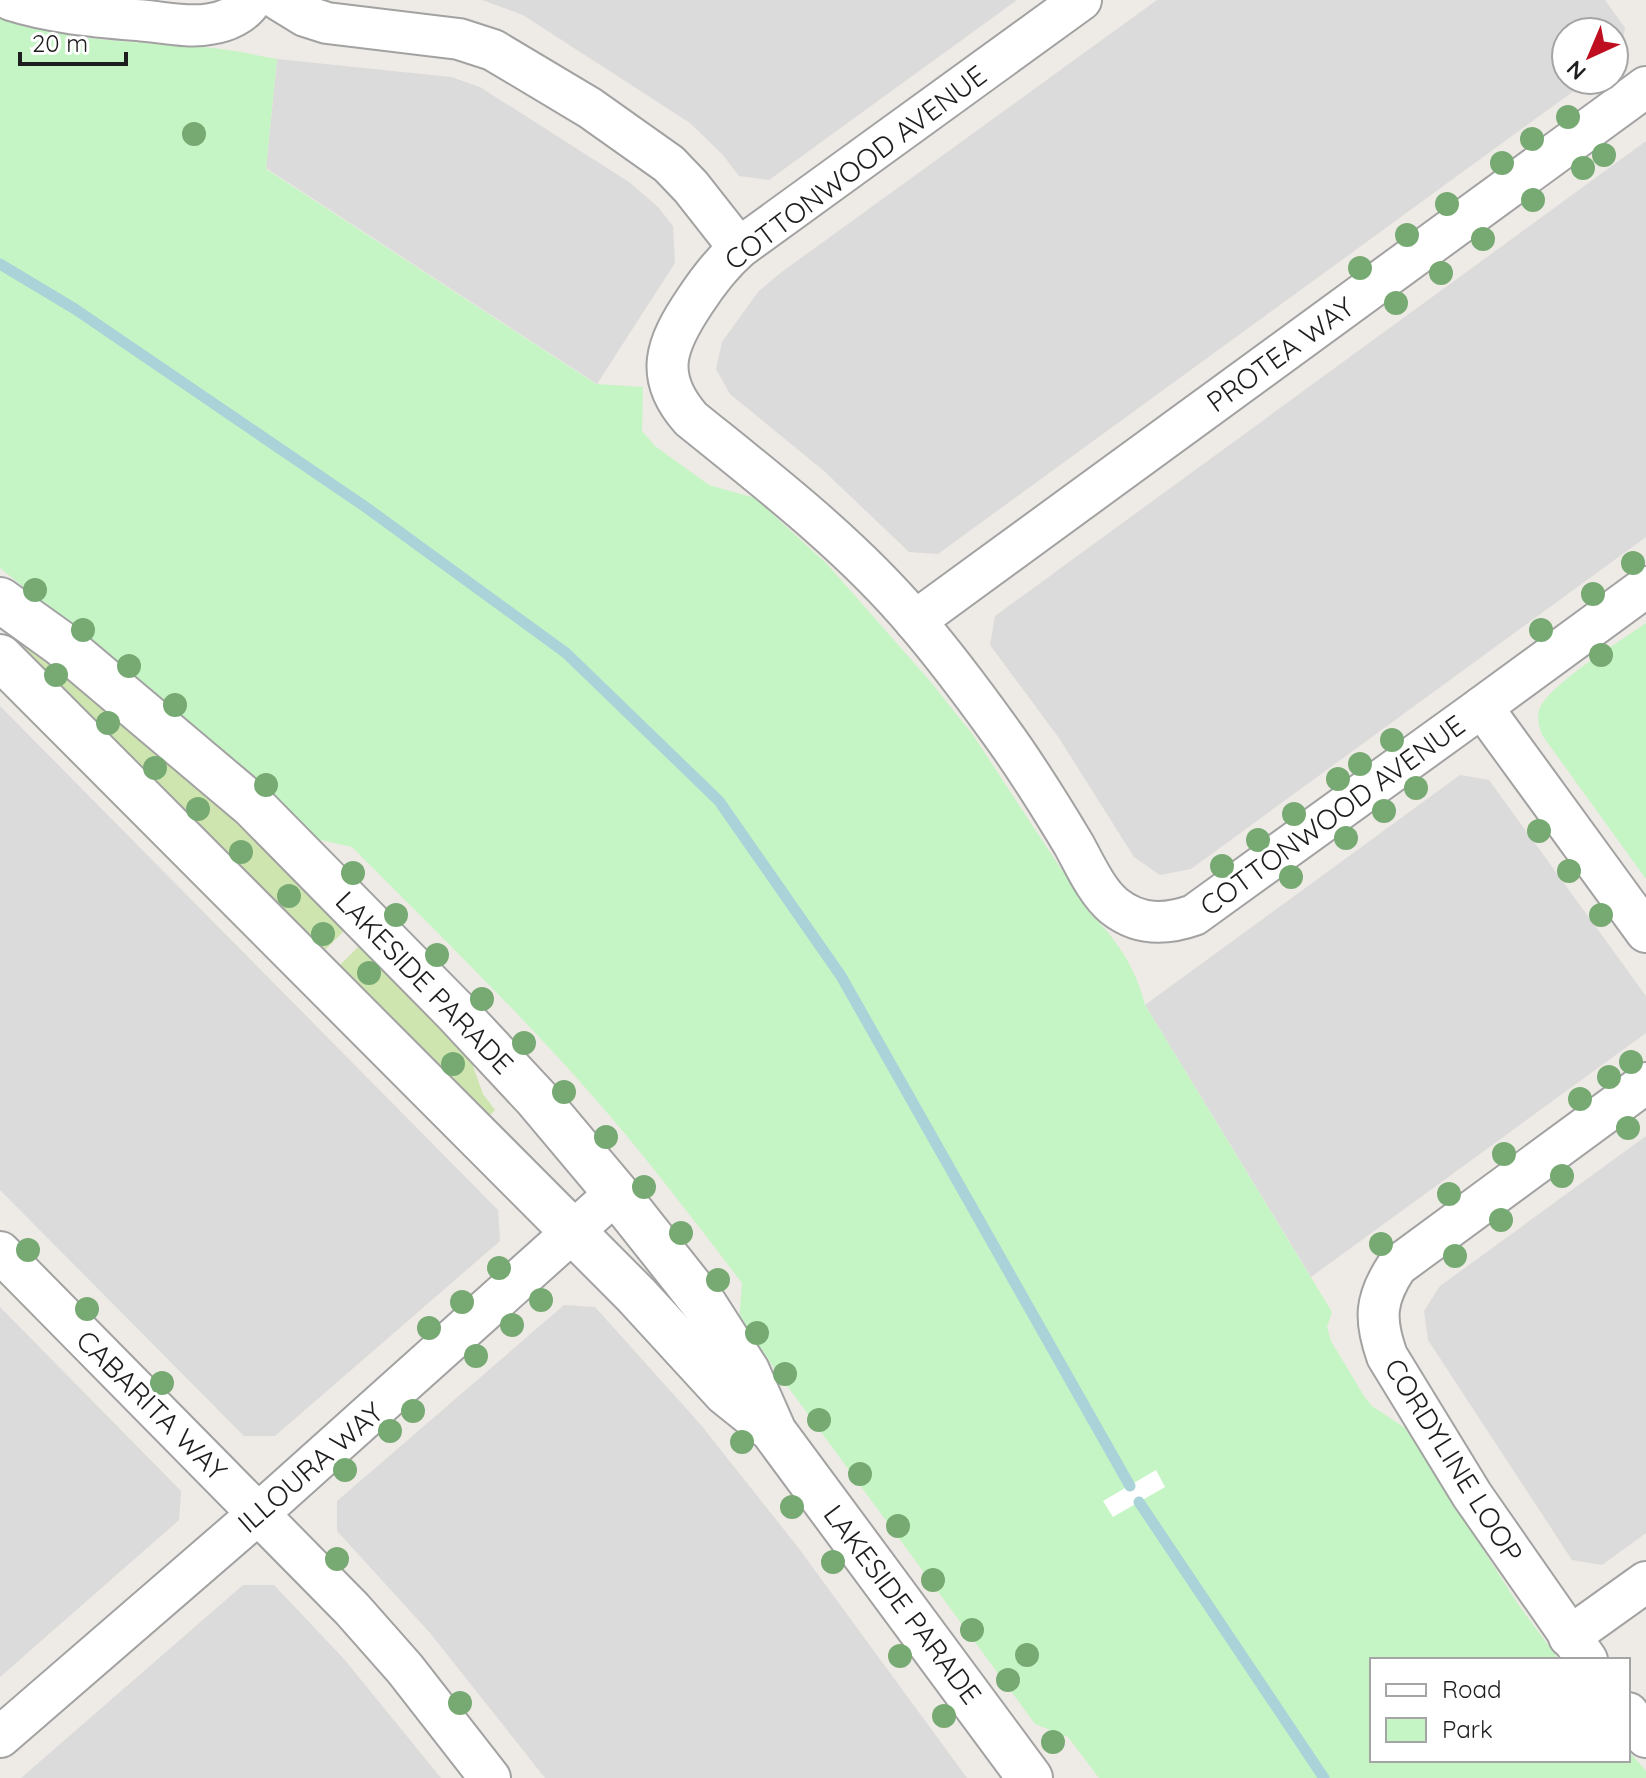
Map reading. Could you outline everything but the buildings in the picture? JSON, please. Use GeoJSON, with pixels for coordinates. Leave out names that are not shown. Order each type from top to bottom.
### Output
{"type":"FeatureCollection","features":[{"type":"Feature","properties":{"kind":"street"},"geometry":{"type":"LineString","coordinates":[[11,0],[75,14],[184,25],[209,25],[231,18],[252,0]]}},
{"type":"Feature","properties":{"kind":"street"},"geometry":{"type":"LineString","coordinates":[[279,0],[305,16],[327,23],[446,36],[493,50],[590,108],[669,164],[739,248]]}},
{"type":"Feature","properties":{"kind":"street","name":"COTTONWOOD AVENUE"},"geometry":{"type":"LineString","coordinates":[[1081,0],[739,248],[710,279],[672,339],[667,362],[668,381],[676,402],[691,419],[798,506],[915,621],[998,727],[1112,904],[1129,916],[1150,922],[1172,922],[1194,915],[1646,587]]}},
{"type":"Feature","properties":{"kind":"street","name":"PROTEA WAY"},"geometry":{"type":"LineString","coordinates":[[915,621],[1646,87]]}},
{"type":"Feature","properties":{"kind":"street","name":"LAKESIDE PARADE"},"geometry":{"type":"LineString","coordinates":[[0,600],[96,673],[253,806],[537,1099],[704,1304],[747,1371],[774,1432],[1030,1778]]}},
{"type":"Feature","properties":{"kind":"street","name":"LAKESIDE PARADE"},"geometry":{"type":"LineString","coordinates":[[0,657],[636,1295],[726,1393],[774,1432]]}},
{"type":"Feature","properties":{"kind":"street"},"geometry":{"type":"LineString","coordinates":[[1482,707],[1646,932]]}},
{"type":"Feature","properties":{"kind":"street","name":"CORDYLINE LOOP"},"geometry":{"type":"LineString","coordinates":[[1578,1648],[1472,1495],[1387,1356],[1378,1333],[1378,1309],[1384,1286],[1397,1266],[1646,1083]]}},
{"type":"Feature","properties":{"kind":"street","name":"ILLOURA WAY"},"geometry":{"type":"LineString","coordinates":[[0,1737],[259,1513],[616,1193]]}},
{"type":"Feature","properties":{"kind":"street","name":"CABARITA WAY"},"geometry":{"type":"LineString","coordinates":[[0,1252],[352,1609],[405,1669],[490,1778]]}},
{"type":"Feature","properties":{"kind":"street"},"geometry":{"type":"LineString","coordinates":[[1578,1648],[1646,1582]]}},
{"type":"Feature","properties":{"kind":"street"},"geometry":{"type":"LineString","coordinates":[[1630,1716],[1646,1737]]}},
{"type":"Feature","properties":{"kind":"shaded area"},"geometry":{"type":"Polygon","coordinates":[[[482,0],[1017,0],[769,180],[739,176],[722,154],[690,123],[523,15],[482,0]]]}},
{"type":"Feature","properties":{"kind":"shaded area"},"geometry":{"type":"Polygon","coordinates":[[[1157,0],[1605,0],[1616,16],[1550,16],[1550,96],[1567,96],[938,554],[909,552],[824,471],[730,394],[716,369],[722,342],[758,292],[1157,0]]]}},
{"type":"Feature","properties":{"kind":"shaded area"},"geometry":{"type":"Polygon","coordinates":[[[277,59],[451,77],[480,87],[629,182],[658,207],[673,226],[675,263],[597,384],[266,168],[277,59]]]}},
{"type":"Feature","properties":{"kind":"shaded area"},"geometry":{"type":"Polygon","coordinates":[[[1646,141],[1646,537],[1191,869],[1160,875],[1134,857],[1059,738],[990,645],[995,616],[1646,141]]]}},
{"type":"Feature","properties":{"kind":"shaded area"},"geometry":{"type":"Polygon","coordinates":[[[0,706],[498,1210],[500,1241],[275,1436],[244,1436],[0,1190],[0,706]]]}},
{"type":"Feature","properties":{"kind":"shaded area"},"geometry":{"type":"Polygon","coordinates":[[[1460,775],[1489,780],[1646,996],[1646,1033],[1311,1277],[1145,1005],[1460,775]]]}},
{"type":"Feature","properties":{"kind":"shaded area"},"geometry":{"type":"Polygon","coordinates":[[[1646,1136],[1646,1533],[1602,1565],[1572,1560],[1428,1340],[1424,1311],[1440,1286],[1646,1136]]]}},
{"type":"Feature","properties":{"kind":"shaded area"},"geometry":{"type":"Polygon","coordinates":[[[564,1305],[595,1307],[701,1425],[797,1546],[967,1778],[545,1778],[430,1633],[337,1531],[337,1501],[564,1305]]]}},
{"type":"Feature","properties":{"kind":"shaded area"},"geometry":{"type":"Polygon","coordinates":[[[0,1307],[181,1491],[179,1520],[0,1677],[0,1307]]]}},
{"type":"Feature","properties":{"kind":"shaded area"},"geometry":{"type":"Polygon","coordinates":[[[243,1585],[274,1585],[344,1659],[441,1778],[21,1778],[243,1585]]]}},
{"type":"Feature","properties":{"kind":"green space"},"geometry":{"type":"Polygon","coordinates":[[[0,18],[54,33],[221,49],[277,59],[266,169],[596,384],[643,387],[642,431],[655,446],[709,485],[755,498],[827,564],[973,735],[1090,913],[1117,944],[1131,967],[1145,1005],[1332,1312],[1327,1327],[1331,1341],[1364,1396],[1372,1406],[1405,1428],[1518,1604],[1558,1658],[1370,1658],[1370,1762],[1630,1762],[1630,1752],[1646,1771],[1646,1778],[1099,1778],[1068,1737],[1035,1724],[739,1320],[742,1283],[644,1157],[548,1046],[352,847],[316,839],[254,779],[166,702],[0,568],[0,18]]]}},
{"type":"Feature","properties":{"kind":"green space"},"geometry":{"type":"Polygon","coordinates":[[[1646,623],[1646,879],[1542,735],[1538,716],[1545,700],[1556,688],[1646,623]]]}},
{"type":"Feature","properties":{"kind":"green space"},"geometry":{"type":"Polygon","coordinates":[[[24,640],[220,803],[347,928],[319,956],[15,649],[24,640]]]}},
{"type":"Feature","properties":{"kind":"green space"},"geometry":{"type":"Polygon","coordinates":[[[362,943],[469,1055],[483,1094],[495,1110],[484,1121],[335,970],[362,943]]]}},
{"type":"Feature","properties":{"kind":"pier"},"geometry":{"type":"Polygon","coordinates":[[[1156,1470],[1165,1487],[1113,1517],[1103,1501],[1156,1470]]]}},
{"type":"Feature","properties":{"kind":"waterway"},"geometry":{"type":"LineString","coordinates":[[0,264],[75,309],[367,508],[566,653],[719,801],[841,976],[1130,1486]]}},
{"type":"Feature","properties":{"kind":"waterway"},"geometry":{"type":"LineString","coordinates":[[1139,1502],[1324,1778]]}}]}
